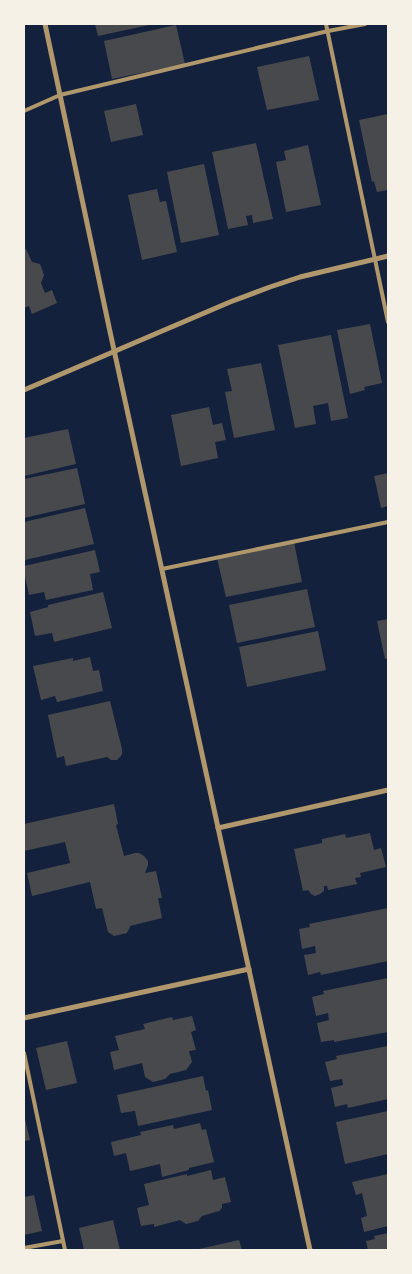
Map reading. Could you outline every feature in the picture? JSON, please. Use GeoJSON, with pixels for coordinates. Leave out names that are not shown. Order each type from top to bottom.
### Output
{"type":"FeatureCollection","features":[{"type":"Feature","properties":{"kind":"street"},"geometry":{"type":"LineString","coordinates":[[45,24],[114,351],[310,1250]]}},
{"type":"Feature","properties":{"kind":"street"},"geometry":{"type":"LineString","coordinates":[[24,390],[230,302],[270,287],[300,277],[388,256]]}},
{"type":"Feature","properties":{"kind":"street"},"geometry":{"type":"LineString","coordinates":[[218,828],[388,790]]}},
{"type":"Feature","properties":{"kind":"street"},"geometry":{"type":"LineString","coordinates":[[24,1018],[249,969]]}},
{"type":"Feature","properties":{"kind":"lane"},"geometry":{"type":"LineString","coordinates":[[326,24],[388,322]]}},
{"type":"Feature","properties":{"kind":"lane"},"geometry":{"type":"LineString","coordinates":[[24,111],[60,95],[328,31],[365,24]]}},
{"type":"Feature","properties":{"kind":"lane"},"geometry":{"type":"LineString","coordinates":[[162,569],[388,522]]}},
{"type":"Feature","properties":{"kind":"lane"},"geometry":{"type":"LineString","coordinates":[[24,1053],[65,1250]]}},
{"type":"Feature","properties":{"kind":"lane"},"geometry":{"type":"LineString","coordinates":[[24,1248],[63,1241]]}},
{"type":"Feature","properties":{"kind":"building"},"geometry":{"type":"Polygon","coordinates":[[[95,24],[149,24],[149,25],[98,36],[95,24]]]}},
{"type":"Feature","properties":{"kind":"building"},"geometry":{"type":"Polygon","coordinates":[[[176,25],[185,64],[112,79],[104,41],[176,25]]]}},
{"type":"Feature","properties":{"kind":"building"},"geometry":{"type":"Polygon","coordinates":[[[309,56],[319,100],[267,110],[257,67],[309,56]]]}},
{"type":"Feature","properties":{"kind":"building"},"geometry":{"type":"Polygon","coordinates":[[[136,104],[143,135],[111,142],[104,111],[136,104]]]}},
{"type":"Feature","properties":{"kind":"building"},"geometry":{"type":"Polygon","coordinates":[[[388,114],[388,190],[377,192],[374,181],[372,182],[359,120],[388,114]]]}},
{"type":"Feature","properties":{"kind":"building"},"geometry":{"type":"Polygon","coordinates":[[[256,143],[273,219],[253,223],[252,215],[246,216],[248,225],[228,229],[212,152],[256,143]]]}},
{"type":"Feature","properties":{"kind":"building"},"geometry":{"type":"Polygon","coordinates":[[[308,145],[321,205],[286,212],[276,162],[286,160],[284,151],[308,145]]]}},
{"type":"Feature","properties":{"kind":"building"},"geometry":{"type":"Polygon","coordinates":[[[204,164],[219,235],[181,243],[167,172],[204,164]]]}},
{"type":"Feature","properties":{"kind":"building"},"geometry":{"type":"Polygon","coordinates":[[[157,189],[160,202],[166,201],[177,252],[142,260],[128,195],[157,189]]]}},
{"type":"Feature","properties":{"kind":"building"},"geometry":{"type":"Polygon","coordinates":[[[26,249],[32,262],[40,264],[44,275],[41,283],[45,293],[52,290],[57,303],[32,314],[29,306],[24,308],[24,250],[26,249]]]}},
{"type":"Feature","properties":{"kind":"building"},"geometry":{"type":"Polygon","coordinates":[[[370,324],[382,383],[364,387],[365,390],[350,394],[337,330],[370,324]]]}},
{"type":"Feature","properties":{"kind":"building"},"geometry":{"type":"Polygon","coordinates":[[[331,335],[348,418],[331,421],[328,403],[313,406],[316,424],[295,428],[278,345],[331,335]]]}},
{"type":"Feature","properties":{"kind":"building"},"geometry":{"type":"Polygon","coordinates":[[[261,363],[275,430],[234,438],[225,392],[232,391],[227,369],[261,363]]]}},
{"type":"Feature","properties":{"kind":"building"},"geometry":{"type":"Polygon","coordinates":[[[209,407],[213,425],[222,423],[226,440],[215,442],[218,458],[181,466],[171,415],[209,407]]]}},
{"type":"Feature","properties":{"kind":"building"},"geometry":{"type":"Polygon","coordinates":[[[68,429],[76,464],[24,476],[24,438],[68,429]]]}},
{"type":"Feature","properties":{"kind":"building"},"geometry":{"type":"Polygon","coordinates":[[[77,468],[85,504],[24,518],[24,479],[77,468]]]}},
{"type":"Feature","properties":{"kind":"building"},"geometry":{"type":"Polygon","coordinates":[[[388,473],[388,506],[381,508],[374,476],[388,473]]]}},
{"type":"Feature","properties":{"kind":"building"},"geometry":{"type":"Polygon","coordinates":[[[85,508],[94,544],[25,560],[24,522],[85,508]]]}},
{"type":"Feature","properties":{"kind":"building"},"geometry":{"type":"Polygon","coordinates":[[[294,542],[302,582],[226,597],[217,558],[294,542]]]}},
{"type":"Feature","properties":{"kind":"building"},"geometry":{"type":"Polygon","coordinates":[[[95,550],[100,572],[90,574],[93,590],[46,600],[44,592],[29,595],[24,566],[95,550]]]}},
{"type":"Feature","properties":{"kind":"building"},"geometry":{"type":"Polygon","coordinates":[[[307,589],[315,627],[237,643],[229,605],[307,589]]]}},
{"type":"Feature","properties":{"kind":"building"},"geometry":{"type":"Polygon","coordinates":[[[103,592],[112,628],[54,642],[52,633],[35,636],[30,612],[48,607],[48,605],[103,592]]]}},
{"type":"Feature","properties":{"kind":"building"},"geometry":{"type":"Polygon","coordinates":[[[388,619],[388,658],[385,659],[377,621],[388,619]]]}},
{"type":"Feature","properties":{"kind":"building"},"geometry":{"type":"Polygon","coordinates":[[[318,631],[326,670],[247,687],[239,647],[318,631]]]}},
{"type":"Feature","properties":{"kind":"building"},"geometry":{"type":"Polygon","coordinates":[[[90,657],[93,671],[99,670],[103,691],[57,702],[55,696],[41,700],[33,666],[73,658],[73,661],[90,657]]]}},
{"type":"Feature","properties":{"kind":"building"},"geometry":{"type":"Polygon","coordinates":[[[110,701],[122,749],[121,756],[117,760],[111,760],[107,757],[66,766],[64,756],[57,758],[48,715],[110,701]]]}},
{"type":"Feature","properties":{"kind":"building"},"geometry":{"type":"Polygon","coordinates":[[[114,804],[118,824],[116,825],[124,856],[139,853],[148,861],[145,873],[156,871],[162,898],[158,898],[162,918],[130,926],[127,933],[114,936],[108,932],[102,908],[96,909],[90,882],[32,896],[27,873],[70,863],[65,842],[24,851],[24,824],[114,804]]]}},
{"type":"Feature","properties":{"kind":"building"},"geometry":{"type":"Polygon","coordinates":[[[370,833],[374,850],[381,848],[386,867],[360,873],[361,877],[355,878],[357,884],[328,890],[327,886],[324,886],[324,891],[315,896],[308,890],[303,891],[294,849],[322,843],[322,839],[345,834],[346,838],[370,833]]]}},
{"type":"Feature","properties":{"kind":"building"},"geometry":{"type":"Polygon","coordinates":[[[388,908],[388,961],[321,975],[320,972],[308,975],[304,955],[316,953],[315,946],[302,949],[299,929],[310,927],[309,924],[388,908]]]}},
{"type":"Feature","properties":{"kind":"building"},"geometry":{"type":"Polygon","coordinates":[[[388,978],[388,1032],[334,1042],[334,1040],[321,1042],[317,1023],[329,1020],[328,1013],[316,1016],[312,997],[324,994],[323,991],[388,978]]]}},
{"type":"Feature","properties":{"kind":"building"},"geometry":{"type":"Polygon","coordinates":[[[192,1016],[196,1030],[191,1032],[196,1050],[189,1051],[192,1062],[186,1070],[170,1074],[165,1079],[153,1082],[145,1077],[142,1063],[114,1070],[110,1052],[119,1050],[115,1036],[145,1029],[143,1024],[172,1017],[173,1020],[192,1016]]]}},
{"type":"Feature","properties":{"kind":"building"},"geometry":{"type":"Polygon","coordinates":[[[67,1041],[77,1083],[46,1090],[36,1048],[67,1041]]]}},
{"type":"Feature","properties":{"kind":"building"},"geometry":{"type":"Polygon","coordinates":[[[388,1046],[388,1099],[348,1108],[347,1104],[335,1107],[331,1088],[343,1085],[342,1079],[330,1081],[325,1062],[337,1059],[336,1056],[388,1046]]]}},
{"type":"Feature","properties":{"kind":"building"},"geometry":{"type":"Polygon","coordinates":[[[203,1076],[212,1110],[138,1126],[135,1111],[121,1113],[117,1095],[203,1076]]]}},
{"type":"Feature","properties":{"kind":"building"},"geometry":{"type":"Polygon","coordinates":[[[388,1111],[388,1154],[345,1164],[336,1122],[388,1111]]]}},
{"type":"Feature","properties":{"kind":"building"},"geometry":{"type":"Polygon","coordinates":[[[24,1115],[30,1140],[24,1141],[24,1115]]]}},
{"type":"Feature","properties":{"kind":"building"},"geometry":{"type":"Polygon","coordinates":[[[200,1123],[202,1130],[206,1129],[214,1162],[162,1177],[160,1164],[130,1171],[126,1153],[114,1156],[111,1142],[141,1135],[140,1132],[173,1125],[174,1129],[200,1123]]]}},
{"type":"Feature","properties":{"kind":"building"},"geometry":{"type":"Polygon","coordinates":[[[211,1170],[213,1180],[225,1177],[231,1202],[222,1204],[222,1208],[219,1211],[202,1216],[198,1221],[186,1224],[180,1220],[154,1227],[154,1224],[141,1226],[137,1208],[149,1205],[144,1184],[211,1170]]]}},
{"type":"Feature","properties":{"kind":"building"},"geometry":{"type":"Polygon","coordinates":[[[388,1174],[388,1226],[364,1232],[361,1218],[367,1216],[362,1193],[356,1195],[352,1182],[388,1174]]]}},
{"type":"Feature","properties":{"kind":"building"},"geometry":{"type":"Polygon","coordinates":[[[34,1195],[42,1231],[24,1235],[24,1197],[34,1195]]]}},
{"type":"Feature","properties":{"kind":"building"},"geometry":{"type":"Polygon","coordinates":[[[113,1220],[120,1250],[84,1250],[79,1228],[113,1220]]]}},
{"type":"Feature","properties":{"kind":"building"},"geometry":{"type":"Polygon","coordinates":[[[388,1233],[388,1250],[368,1250],[366,1241],[375,1239],[374,1236],[388,1233]]]}},
{"type":"Feature","properties":{"kind":"building"},"geometry":{"type":"Polygon","coordinates":[[[239,1240],[242,1250],[199,1250],[199,1249],[239,1240]]]}}]}
